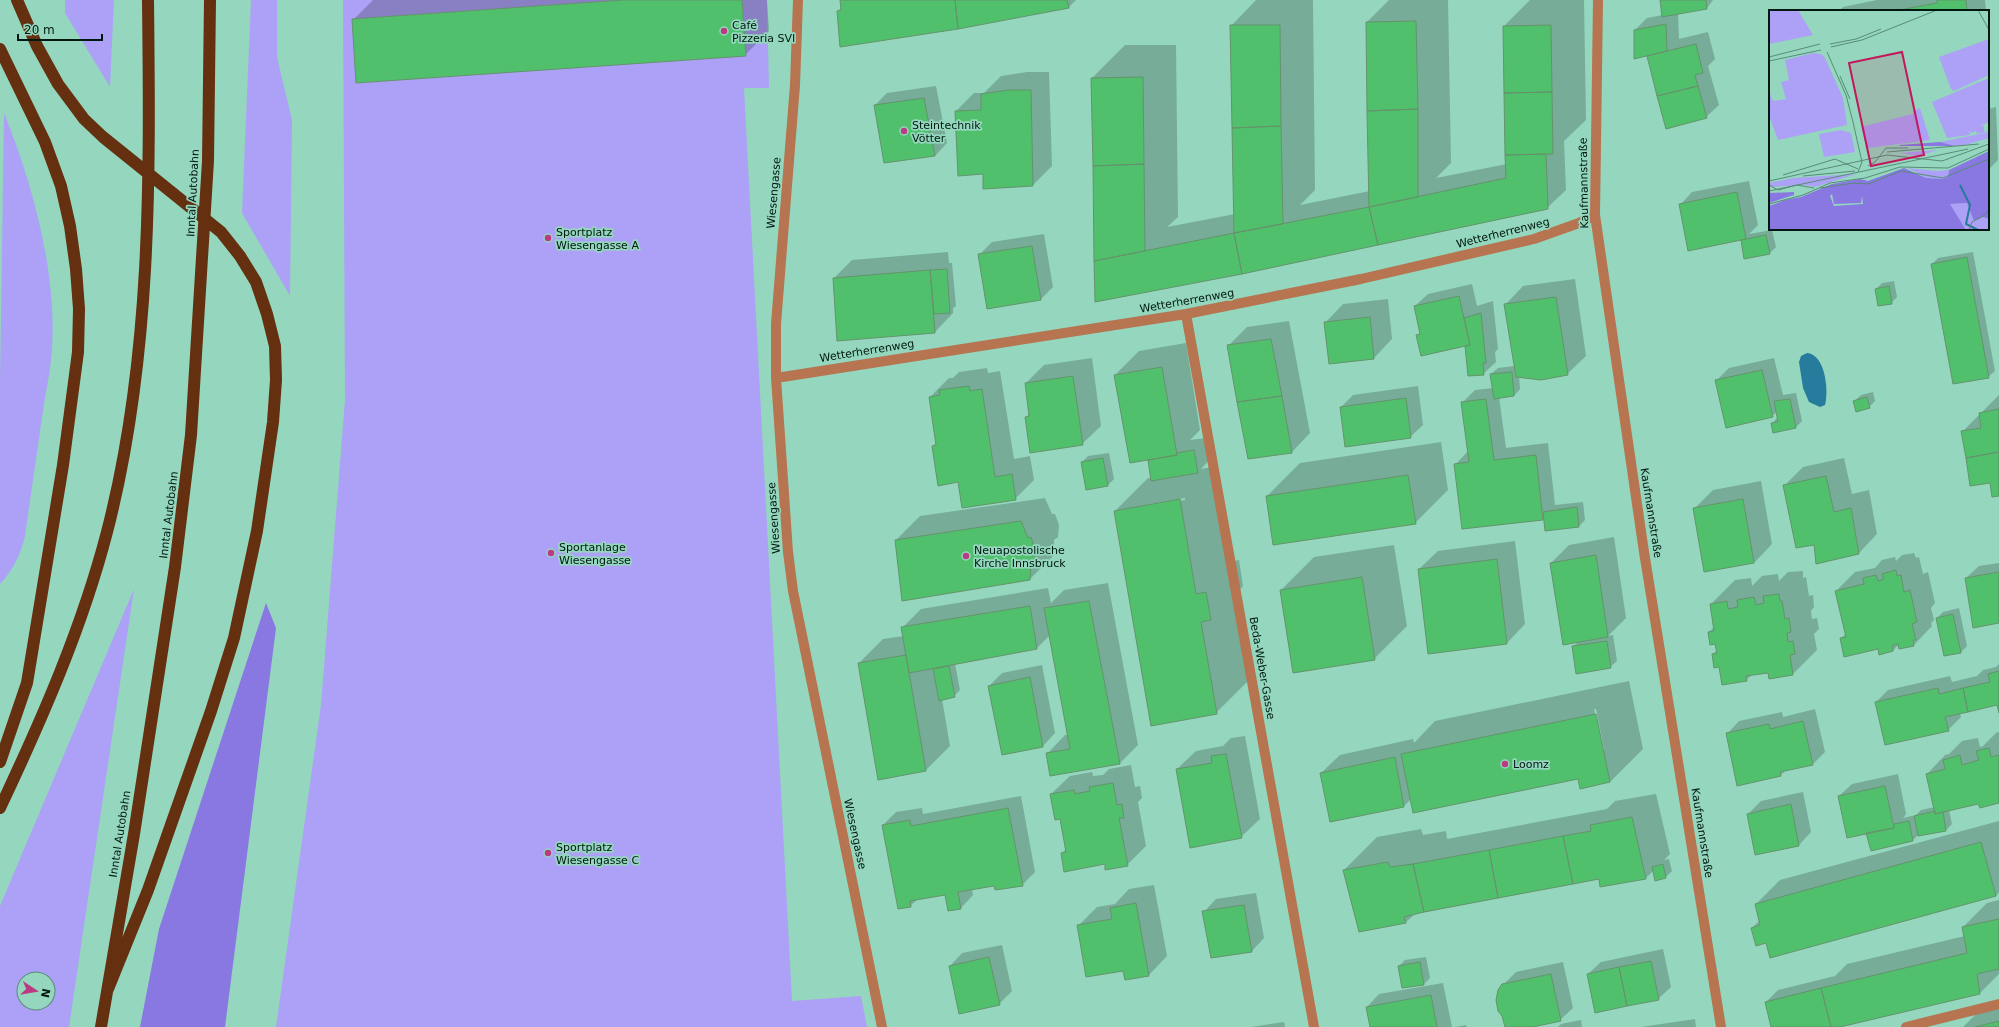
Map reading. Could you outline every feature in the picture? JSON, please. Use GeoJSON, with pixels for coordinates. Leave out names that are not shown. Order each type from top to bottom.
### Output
{"type":"FeatureCollection","features":[{"type":"Feature","properties":{"kind":"highway"},"geometry":{"type":"LineString","coordinates":[[17,0],[37,46],[58,84],[84,119],[103,137],[221,232],[240,256],[256,282],[267,314],[275,346],[276,380],[273,422],[257,531],[234,638],[211,711],[148,890],[108,988]]}},
{"type":"Feature","properties":{"kind":"highway"},"geometry":{"type":"LineString","coordinates":[[0,808],[34,735],[75,634],[107,532],[130,421],[141,334],[147,239],[148,0]]}},
{"type":"Feature","properties":{"kind":"highway","name":"Inntal Autobahn"},"geometry":{"type":"LineString","coordinates":[[101,1027],[175,568],[191,436],[208,161],[210,0]]}},
{"type":"Feature","properties":{"kind":"highway"},"geometry":{"type":"LineString","coordinates":[[0,48],[45,142],[61,186],[71,233],[79,309],[78,352],[65,450],[27,683],[0,762]]}},
{"type":"Feature","properties":{"kind":"street","name":"Wiesengasse"},"geometry":{"type":"LineString","coordinates":[[798,0],[795,85],[776,324],[776,378],[788,552],[793,591],[882,1027]]}},
{"type":"Feature","properties":{"kind":"street","name":"Kaufmannstraße"},"geometry":{"type":"LineString","coordinates":[[1598,0],[1595,215],[1644,552],[1721,1027]]}},
{"type":"Feature","properties":{"kind":"street","name":"Wetterherrenweg"},"geometry":{"type":"LineString","coordinates":[[776,378],[1186,314],[1361,279],[1527,240],[1579,224],[1595,215]]}},
{"type":"Feature","properties":{"kind":"street","name":"Beda-Weber-Gasse"},"geometry":{"type":"LineString","coordinates":[[1186,314],[1314,1027]]}},
{"type":"Feature","properties":{"kind":"street"},"geometry":{"type":"LineString","coordinates":[[1906,1027],[1999,1004]]}},
{"type":"Feature","properties":{"kind":"shaded area"},"geometry":{"type":"Polygon","coordinates":[[[65,0],[114,0],[110,87],[65,13],[65,0]]]}},
{"type":"Feature","properties":{"kind":"shaded area"},"geometry":{"type":"Polygon","coordinates":[[[251,0],[277,0],[277,57],[292,120],[290,296],[242,213],[251,0]]]}},
{"type":"Feature","properties":{"kind":"shaded area","name":"Sportanlage Wiesengasse"},"geometry":{"type":"Polygon","coordinates":[[[343,0],[767,0],[769,88],[744,88],[792,1001],[861,996],[867,1027],[276,1027],[321,705],[345,400],[343,0]]]}},
{"type":"Feature","properties":{"kind":"shaded area"},"geometry":{"type":"Polygon","coordinates":[[[4,113],[33,198],[46,258],[51,289],[53,319],[51,364],[25,536],[16,562],[0,584],[0,380],[4,113]]]}},
{"type":"Feature","properties":{"kind":"shaded area"},"geometry":{"type":"Polygon","coordinates":[[[134,589],[69,1027],[0,1027],[0,906],[134,589]]]}},
{"type":"Feature","properties":{"kind":"shaded area"},"geometry":{"type":"Polygon","coordinates":[[[266,603],[276,628],[225,1027],[140,1027],[159,929],[266,603]]]}},
{"type":"Feature","properties":{"kind":"water"},"geometry":{"type":"Polygon","coordinates":[[[1807,353],[1818,359],[1822,366],[1826,382],[1825,405],[1820,407],[1809,402],[1803,388],[1799,362],[1801,356],[1807,353]]]}},
{"type":"Feature","properties":{"kind":"building"},"geometry":{"type":"Polygon","coordinates":[[[623,0],[742,0],[746,56],[356,83],[352,19],[623,0]]]}},
{"type":"Feature","properties":{"kind":"building"},"geometry":{"type":"Polygon","coordinates":[[[840,0],[955,0],[958,29],[840,47],[837,11],[841,10],[840,0]]]}},
{"type":"Feature","properties":{"kind":"building"},"geometry":{"type":"Polygon","coordinates":[[[955,0],[1067,0],[1069,8],[958,29],[955,0]]]}},
{"type":"Feature","properties":{"kind":"building"},"geometry":{"type":"Polygon","coordinates":[[[1660,0],[1706,0],[1707,9],[1662,17],[1660,0]]]}},
{"type":"Feature","properties":{"kind":"building"},"geometry":{"type":"Polygon","coordinates":[[[1937,0],[1966,0],[1967,10],[1899,10],[1937,3],[1937,0]]]}},
{"type":"Feature","properties":{"kind":"building"},"geometry":{"type":"Polygon","coordinates":[[[1416,21],[1418,109],[1367,111],[1366,22],[1416,21]]]}},
{"type":"Feature","properties":{"kind":"building"},"geometry":{"type":"Polygon","coordinates":[[[1666,24],[1667,51],[1634,59],[1634,30],[1666,24]]]}},
{"type":"Feature","properties":{"kind":"building"},"geometry":{"type":"Polygon","coordinates":[[[1230,25],[1280,25],[1281,126],[1232,128],[1230,25]]]}},
{"type":"Feature","properties":{"kind":"building"},"geometry":{"type":"Polygon","coordinates":[[[1551,25],[1552,92],[1504,93],[1503,26],[1551,25]]]}},
{"type":"Feature","properties":{"kind":"building"},"geometry":{"type":"Polygon","coordinates":[[[1696,44],[1703,73],[1695,75],[1698,86],[1657,96],[1647,56],[1696,44]]]}},
{"type":"Feature","properties":{"kind":"building"},"geometry":{"type":"Polygon","coordinates":[[[1143,77],[1144,164],[1093,166],[1091,78],[1143,77]]]}},
{"type":"Feature","properties":{"kind":"building"},"geometry":{"type":"Polygon","coordinates":[[[1698,86],[1707,118],[1666,129],[1657,96],[1698,86]]]}},
{"type":"Feature","properties":{"kind":"building"},"geometry":{"type":"Polygon","coordinates":[[[1008,90],[1031,90],[1033,186],[983,189],[983,174],[958,176],[955,111],[981,110],[981,94],[1008,90]]]}},
{"type":"Feature","properties":{"kind":"building"},"geometry":{"type":"Polygon","coordinates":[[[1552,92],[1553,154],[1505,155],[1504,93],[1552,92]]]}},
{"type":"Feature","properties":{"kind":"building","name":"Steintechnik Vötter"},"geometry":{"type":"Polygon","coordinates":[[[924,98],[935,156],[884,163],[874,105],[924,98]]]}},
{"type":"Feature","properties":{"kind":"building"},"geometry":{"type":"Polygon","coordinates":[[[1418,109],[1418,197],[1369,207],[1367,111],[1418,109]]]}},
{"type":"Feature","properties":{"kind":"building"},"geometry":{"type":"Polygon","coordinates":[[[1281,126],[1283,224],[1234,233],[1232,128],[1281,126]]]}},
{"type":"Feature","properties":{"kind":"building"},"geometry":{"type":"Polygon","coordinates":[[[1546,154],[1548,209],[1378,245],[1369,207],[1506,178],[1505,155],[1546,154]]]}},
{"type":"Feature","properties":{"kind":"building"},"geometry":{"type":"Polygon","coordinates":[[[1144,164],[1145,251],[1094,261],[1093,166],[1144,164]]]}},
{"type":"Feature","properties":{"kind":"building"},"geometry":{"type":"Polygon","coordinates":[[[1737,192],[1746,239],[1688,251],[1679,204],[1737,192]]]}},
{"type":"Feature","properties":{"kind":"building"},"geometry":{"type":"Polygon","coordinates":[[[1369,207],[1378,245],[1242,274],[1234,233],[1369,207]]]}},
{"type":"Feature","properties":{"kind":"building"},"geometry":{"type":"Polygon","coordinates":[[[1234,233],[1242,274],[1095,302],[1094,261],[1234,233]]]}},
{"type":"Feature","properties":{"kind":"building"},"geometry":{"type":"Polygon","coordinates":[[[1766,235],[1770,254],[1744,259],[1741,240],[1766,235]]]}},
{"type":"Feature","properties":{"kind":"building"},"geometry":{"type":"Polygon","coordinates":[[[1032,246],[1041,300],[987,309],[978,254],[1032,246]]]}},
{"type":"Feature","properties":{"kind":"building"},"geometry":{"type":"Polygon","coordinates":[[[1967,257],[1989,378],[1953,384],[1931,264],[1967,257]]]}},
{"type":"Feature","properties":{"kind":"building"},"geometry":{"type":"Polygon","coordinates":[[[947,269],[950,313],[934,314],[930,270],[947,269]]]}},
{"type":"Feature","properties":{"kind":"building"},"geometry":{"type":"Polygon","coordinates":[[[930,270],[935,333],[837,341],[833,278],[930,270]]]}},
{"type":"Feature","properties":{"kind":"building"},"geometry":{"type":"Polygon","coordinates":[[[1889,286],[1892,304],[1878,306],[1875,289],[1889,286]]]}},
{"type":"Feature","properties":{"kind":"building"},"geometry":{"type":"Polygon","coordinates":[[[1459,296],[1470,345],[1421,356],[1416,335],[1420,334],[1414,306],[1459,296]]]}},
{"type":"Feature","properties":{"kind":"building"},"geometry":{"type":"Polygon","coordinates":[[[1556,297],[1568,375],[1541,380],[1516,377],[1504,304],[1556,297]]]}},
{"type":"Feature","properties":{"kind":"building"},"geometry":{"type":"Polygon","coordinates":[[[1481,313],[1486,363],[1483,363],[1484,375],[1468,376],[1465,346],[1470,345],[1464,318],[1481,313]]]}},
{"type":"Feature","properties":{"kind":"building"},"geometry":{"type":"Polygon","coordinates":[[[1370,317],[1374,359],[1329,364],[1324,322],[1370,317]]]}},
{"type":"Feature","properties":{"kind":"building"},"geometry":{"type":"Polygon","coordinates":[[[1271,339],[1282,396],[1237,402],[1227,345],[1271,339]]]}},
{"type":"Feature","properties":{"kind":"building"},"geometry":{"type":"Polygon","coordinates":[[[1162,367],[1177,455],[1130,463],[1114,375],[1162,367]]]}},
{"type":"Feature","properties":{"kind":"building"},"geometry":{"type":"Polygon","coordinates":[[[1762,370],[1773,417],[1726,428],[1715,380],[1762,370]]]}},
{"type":"Feature","properties":{"kind":"building"},"geometry":{"type":"Polygon","coordinates":[[[1512,372],[1514,396],[1494,399],[1490,374],[1512,372]]]}},
{"type":"Feature","properties":{"kind":"building"},"geometry":{"type":"Polygon","coordinates":[[[1073,376],[1083,445],[1030,453],[1025,417],[1029,416],[1025,383],[1073,376]]]}},
{"type":"Feature","properties":{"kind":"building"},"geometry":{"type":"Polygon","coordinates":[[[969,386],[970,391],[982,389],[995,477],[1012,474],[1016,500],[962,508],[958,482],[938,486],[932,446],[936,445],[929,397],[940,395],[939,390],[969,386]]]}},
{"type":"Feature","properties":{"kind":"building"},"geometry":{"type":"Polygon","coordinates":[[[1282,396],[1292,453],[1248,459],[1237,402],[1282,396]]]}},
{"type":"Feature","properties":{"kind":"building"},"geometry":{"type":"Polygon","coordinates":[[[1867,397],[1870,408],[1856,412],[1853,401],[1867,397]]]}},
{"type":"Feature","properties":{"kind":"building"},"geometry":{"type":"Polygon","coordinates":[[[1406,398],[1411,438],[1345,447],[1340,407],[1406,398]]]}},
{"type":"Feature","properties":{"kind":"building"},"geometry":{"type":"Polygon","coordinates":[[[1486,399],[1494,460],[1536,455],[1543,520],[1462,529],[1454,464],[1469,462],[1461,402],[1486,399]]]}},
{"type":"Feature","properties":{"kind":"building"},"geometry":{"type":"Polygon","coordinates":[[[1790,399],[1796,428],[1773,433],[1771,423],[1778,422],[1774,401],[1790,399]]]}},
{"type":"Feature","properties":{"kind":"building"},"geometry":{"type":"Polygon","coordinates":[[[1999,409],[1999,452],[1966,458],[1961,431],[1981,428],[1979,413],[1999,409]]]}},
{"type":"Feature","properties":{"kind":"building"},"geometry":{"type":"Polygon","coordinates":[[[1194,450],[1198,473],[1151,481],[1148,460],[1177,455],[1176,453],[1194,450]]]}},
{"type":"Feature","properties":{"kind":"building"},"geometry":{"type":"Polygon","coordinates":[[[1999,452],[1999,496],[1992,497],[1990,483],[1970,486],[1966,458],[1999,452]]]}},
{"type":"Feature","properties":{"kind":"building"},"geometry":{"type":"Polygon","coordinates":[[[1103,458],[1108,486],[1086,490],[1081,462],[1103,458]]]}},
{"type":"Feature","properties":{"kind":"building"},"geometry":{"type":"Polygon","coordinates":[[[1408,475],[1416,524],[1273,545],[1266,496],[1408,475]]]}},
{"type":"Feature","properties":{"kind":"building"},"geometry":{"type":"Polygon","coordinates":[[[1826,476],[1834,512],[1851,508],[1859,554],[1816,564],[1814,545],[1796,548],[1783,485],[1826,476]]]}},
{"type":"Feature","properties":{"kind":"building"},"geometry":{"type":"Polygon","coordinates":[[[1180,499],[1196,594],[1206,592],[1211,620],[1201,622],[1217,714],[1151,726],[1114,511],[1180,499]]]}},
{"type":"Feature","properties":{"kind":"building"},"geometry":{"type":"Polygon","coordinates":[[[1743,499],[1754,563],[1704,572],[1693,508],[1743,499]]]}},
{"type":"Feature","properties":{"kind":"building"},"geometry":{"type":"Polygon","coordinates":[[[1577,507],[1579,527],[1545,531],[1543,512],[1577,507]]]}},
{"type":"Feature","properties":{"kind":"building","name":"Neuapostolische Kirche Innsbruck"},"geometry":{"type":"Polygon","coordinates":[[[1021,521],[1028,538],[1031,537],[1035,549],[1034,562],[1031,563],[1030,580],[902,601],[895,540],[1021,521]]]}},
{"type":"Feature","properties":{"kind":"building"},"geometry":{"type":"Polygon","coordinates":[[[1596,555],[1608,637],[1563,645],[1550,563],[1596,555]]]}},
{"type":"Feature","properties":{"kind":"building"},"geometry":{"type":"Polygon","coordinates":[[[1497,559],[1507,644],[1428,654],[1418,569],[1497,559]]]}},
{"type":"Feature","properties":{"kind":"building"},"geometry":{"type":"Polygon","coordinates":[[[1896,570],[1897,576],[1901,575],[1904,592],[1910,590],[1917,622],[1912,624],[1916,640],[1913,640],[1914,646],[1899,649],[1898,644],[1892,646],[1893,651],[1879,655],[1878,649],[1844,657],[1840,638],[1846,637],[1835,591],[1864,584],[1863,578],[1876,575],[1878,581],[1884,579],[1882,574],[1896,570]]]}},
{"type":"Feature","properties":{"kind":"building"},"geometry":{"type":"Polygon","coordinates":[[[1999,572],[1999,623],[1973,628],[1965,578],[1999,572]]]}},
{"type":"Feature","properties":{"kind":"building"},"geometry":{"type":"Polygon","coordinates":[[[1362,577],[1375,660],[1293,673],[1280,590],[1362,577]]]}},
{"type":"Feature","properties":{"kind":"building"},"geometry":{"type":"Polygon","coordinates":[[[1779,594],[1780,601],[1782,601],[1785,619],[1789,618],[1791,632],[1787,633],[1788,642],[1793,641],[1795,654],[1790,655],[1793,675],[1769,679],[1768,673],[1746,676],[1747,681],[1722,685],[1719,667],[1714,668],[1712,654],[1717,653],[1715,644],[1710,645],[1708,632],[1714,631],[1710,604],[1727,601],[1728,609],[1738,607],[1737,600],[1754,597],[1756,605],[1764,603],[1763,596],[1779,594]]]}},
{"type":"Feature","properties":{"kind":"building"},"geometry":{"type":"Polygon","coordinates":[[[1089,601],[1120,764],[1050,776],[1046,753],[1070,749],[1044,608],[1089,601]]]}},
{"type":"Feature","properties":{"kind":"building"},"geometry":{"type":"Polygon","coordinates":[[[1030,606],[1037,649],[909,673],[901,627],[1030,606]]]}},
{"type":"Feature","properties":{"kind":"building"},"geometry":{"type":"Polygon","coordinates":[[[1953,614],[1961,653],[1944,656],[1936,618],[1953,614]]]}},
{"type":"Feature","properties":{"kind":"building"},"geometry":{"type":"Polygon","coordinates":[[[1607,641],[1611,668],[1576,674],[1572,646],[1607,641]]]}},
{"type":"Feature","properties":{"kind":"building"},"geometry":{"type":"Polygon","coordinates":[[[906,655],[926,771],[878,780],[858,663],[906,655]]]}},
{"type":"Feature","properties":{"kind":"building"},"geometry":{"type":"Polygon","coordinates":[[[949,666],[955,697],[939,701],[933,669],[949,666]]]}},
{"type":"Feature","properties":{"kind":"building"},"geometry":{"type":"Polygon","coordinates":[[[1999,671],[1999,713],[1997,705],[1968,712],[1963,688],[1990,682],[1988,674],[1999,671]]]}},
{"type":"Feature","properties":{"kind":"building"},"geometry":{"type":"Polygon","coordinates":[[[1030,677],[1043,747],[1002,755],[988,686],[1030,677]]]}},
{"type":"Feature","properties":{"kind":"building"},"geometry":{"type":"Polygon","coordinates":[[[1938,688],[1939,694],[1963,688],[1968,712],[1945,717],[1949,731],[1885,745],[1875,702],[1938,688]]]}},
{"type":"Feature","properties":{"kind":"building","name":"Loomz"},"geometry":{"type":"Polygon","coordinates":[[[1596,714],[1610,782],[1580,789],[1578,779],[1413,813],[1401,754],[1596,714]]]}},
{"type":"Feature","properties":{"kind":"building"},"geometry":{"type":"Polygon","coordinates":[[[1803,721],[1813,765],[1780,772],[1781,776],[1737,786],[1726,733],[1769,724],[1770,729],[1803,721]]]}},
{"type":"Feature","properties":{"kind":"building"},"geometry":{"type":"Polygon","coordinates":[[[1989,748],[1991,757],[1999,755],[1999,803],[1980,808],[1978,804],[1935,814],[1926,774],[1945,769],[1943,760],[1960,755],[1962,765],[1979,760],[1976,751],[1989,748]]]}},
{"type":"Feature","properties":{"kind":"building"},"geometry":{"type":"Polygon","coordinates":[[[1226,754],[1242,838],[1190,848],[1176,769],[1212,763],[1211,756],[1226,754]]]}},
{"type":"Feature","properties":{"kind":"building"},"geometry":{"type":"Polygon","coordinates":[[[1395,757],[1404,807],[1330,822],[1320,773],[1395,757]]]}},
{"type":"Feature","properties":{"kind":"building"},"geometry":{"type":"Polygon","coordinates":[[[1113,783],[1117,805],[1122,804],[1124,818],[1119,818],[1128,866],[1105,870],[1105,864],[1064,872],[1061,853],[1066,852],[1060,819],[1055,820],[1050,794],[1074,790],[1075,794],[1090,791],[1089,787],[1113,783]]]}},
{"type":"Feature","properties":{"kind":"building"},"geometry":{"type":"Polygon","coordinates":[[[1885,786],[1894,828],[1847,838],[1838,796],[1885,786]]]}},
{"type":"Feature","properties":{"kind":"building"},"geometry":{"type":"Polygon","coordinates":[[[1791,804],[1799,846],[1755,855],[1747,814],[1791,804]]]}},
{"type":"Feature","properties":{"kind":"building"},"geometry":{"type":"Polygon","coordinates":[[[1008,808],[1023,886],[995,890],[994,886],[958,892],[961,909],[948,911],[945,895],[910,901],[911,907],[898,909],[882,825],[910,820],[911,826],[1008,808]]]}},
{"type":"Feature","properties":{"kind":"building"},"geometry":{"type":"Polygon","coordinates":[[[1935,811],[1935,814],[1943,812],[1946,831],[1918,836],[1914,816],[1935,811]]]}},
{"type":"Feature","properties":{"kind":"building"},"geometry":{"type":"Polygon","coordinates":[[[1632,817],[1646,879],[1600,887],[1599,879],[1573,884],[1563,836],[1591,831],[1590,825],[1632,817]]]}},
{"type":"Feature","properties":{"kind":"building"},"geometry":{"type":"Polygon","coordinates":[[[1909,821],[1913,841],[1871,851],[1866,833],[1894,828],[1894,824],[1909,821]]]}},
{"type":"Feature","properties":{"kind":"building"},"geometry":{"type":"Polygon","coordinates":[[[1563,836],[1573,884],[1498,898],[1489,850],[1563,836]]]}},
{"type":"Feature","properties":{"kind":"building"},"geometry":{"type":"Polygon","coordinates":[[[1981,842],[1996,896],[1770,958],[1766,943],[1756,946],[1751,928],[1760,925],[1755,904],[1981,842]]]}},
{"type":"Feature","properties":{"kind":"building"},"geometry":{"type":"Polygon","coordinates":[[[1489,850],[1498,898],[1424,912],[1413,864],[1489,850]]]}},
{"type":"Feature","properties":{"kind":"building"},"geometry":{"type":"Polygon","coordinates":[[[1388,862],[1390,867],[1413,864],[1424,912],[1404,917],[1406,923],[1359,932],[1343,870],[1388,862]]]}},
{"type":"Feature","properties":{"kind":"building"},"geometry":{"type":"Polygon","coordinates":[[[1663,864],[1666,878],[1655,881],[1652,867],[1663,864]]]}},
{"type":"Feature","properties":{"kind":"building"},"geometry":{"type":"Polygon","coordinates":[[[1136,903],[1149,976],[1125,980],[1123,971],[1086,977],[1077,925],[1112,919],[1110,908],[1136,903]]]}},
{"type":"Feature","properties":{"kind":"building"},"geometry":{"type":"Polygon","coordinates":[[[1244,905],[1252,952],[1211,958],[1202,911],[1244,905]]]}},
{"type":"Feature","properties":{"kind":"building"},"geometry":{"type":"Polygon","coordinates":[[[1999,919],[1999,969],[1977,974],[1980,994],[1840,1027],[1831,1027],[1821,988],[1967,953],[1962,927],[1999,919]]]}},
{"type":"Feature","properties":{"kind":"building"},"geometry":{"type":"Polygon","coordinates":[[[989,957],[1000,1005],[959,1014],[949,966],[989,957]]]}},
{"type":"Feature","properties":{"kind":"building"},"geometry":{"type":"Polygon","coordinates":[[[1651,961],[1659,1000],[1627,1006],[1619,967],[1651,961]]]}},
{"type":"Feature","properties":{"kind":"building"},"geometry":{"type":"Polygon","coordinates":[[[1420,962],[1424,985],[1402,988],[1398,966],[1420,962]]]}},
{"type":"Feature","properties":{"kind":"building"},"geometry":{"type":"Polygon","coordinates":[[[1619,967],[1627,1006],[1595,1013],[1587,974],[1619,967]]]}},
{"type":"Feature","properties":{"kind":"building"},"geometry":{"type":"Polygon","coordinates":[[[1551,974],[1561,1021],[1533,1027],[1505,1027],[1502,1016],[1498,1011],[1496,1000],[1498,990],[1502,984],[1551,974]]]}},
{"type":"Feature","properties":{"kind":"building"},"geometry":{"type":"Polygon","coordinates":[[[1821,988],[1831,1027],[1771,1027],[1765,1002],[1821,988]]]}},
{"type":"Feature","properties":{"kind":"building"},"geometry":{"type":"Polygon","coordinates":[[[1431,995],[1437,1027],[1370,1027],[1366,1007],[1431,995]]]}},
{"type":"Feature","properties":{"kind":"building"},"geometry":{"type":"Polygon","coordinates":[[[1999,1021],[1999,1027],[1975,1027],[1999,1021]]]}},
{"type":"Feature","properties":{"kind":"place","name":"Café Pizzeria SVI"},"geometry":{"type":"Point","coordinates":[724,31]}},
{"type":"Feature","properties":{"kind":"place","name":"Steintechnik Vötter"},"geometry":{"type":"Point","coordinates":[904,131]}},
{"type":"Feature","properties":{"kind":"place","name":"Sportplatz Wiesengasse A"},"geometry":{"type":"Point","coordinates":[548,238]}},
{"type":"Feature","properties":{"kind":"place","name":"Sportanlage Wiesengasse"},"geometry":{"type":"Point","coordinates":[551,553]}},
{"type":"Feature","properties":{"kind":"place","name":"Neuapostolische Kirche Innsbruck"},"geometry":{"type":"Point","coordinates":[966,556]}},
{"type":"Feature","properties":{"kind":"place","name":"Loomz"},"geometry":{"type":"Point","coordinates":[1505,764]}},
{"type":"Feature","properties":{"kind":"place","name":"Sportplatz Wiesengasse C"},"geometry":{"type":"Point","coordinates":[548,853]}}]}
